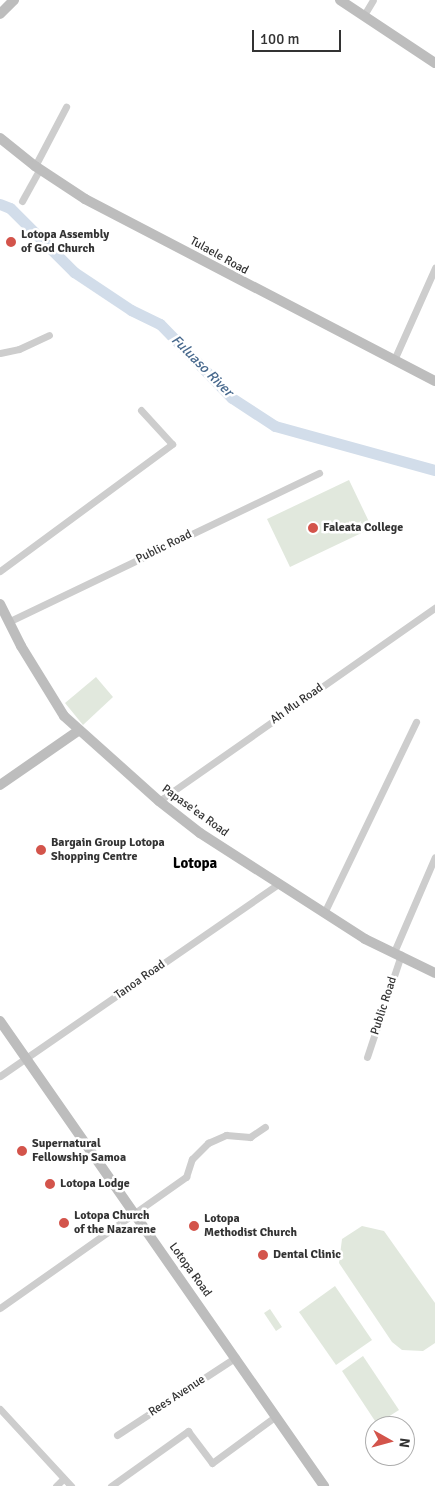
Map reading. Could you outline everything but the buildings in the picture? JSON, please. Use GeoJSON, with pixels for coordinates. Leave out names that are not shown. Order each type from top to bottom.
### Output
{"type":"FeatureCollection","features":[{"type":"Feature","properties":{"kind":"street"},"geometry":{"type":"LineString","coordinates":[[0,14],[14,0]]}},
{"type":"Feature","properties":{"kind":"street"},"geometry":{"type":"LineString","coordinates":[[340,0],[435,63]]}},
{"type":"Feature","properties":{"kind":"street"},"geometry":{"type":"LineString","coordinates":[[364,15],[373,0]]}},
{"type":"Feature","properties":{"kind":"street"},"geometry":{"type":"LineString","coordinates":[[22,201],[66,107]]}},
{"type":"Feature","properties":{"kind":"street","name":"Tulaele Road"},"geometry":{"type":"LineString","coordinates":[[0,138],[37,168],[85,199],[435,381]]}},
{"type":"Feature","properties":{"kind":"street"},"geometry":{"type":"LineString","coordinates":[[394,360],[435,268]]}},
{"type":"Feature","properties":{"kind":"street"},"geometry":{"type":"LineString","coordinates":[[0,353],[19,349],[49,335]]}},
{"type":"Feature","properties":{"kind":"street"},"geometry":{"type":"LineString","coordinates":[[0,571],[172,444],[141,410]]}},
{"type":"Feature","properties":{"kind":"street","name":"Public Road"},"geometry":{"type":"LineString","coordinates":[[8,622],[319,473]]}},
{"type":"Feature","properties":{"kind":"street","name":"Papase'ea Road"},"geometry":{"type":"LineString","coordinates":[[0,604],[8,622],[52,698],[78,731],[159,802],[200,833],[325,911],[365,939],[435,972]]}},
{"type":"Feature","properties":{"kind":"street","name":"Ah Mu Road"},"geometry":{"type":"LineString","coordinates":[[159,802],[435,608]]}},
{"type":"Feature","properties":{"kind":"street"},"geometry":{"type":"LineString","coordinates":[[325,911],[416,722]]}},
{"type":"Feature","properties":{"kind":"street"},"geometry":{"type":"LineString","coordinates":[[0,785],[78,731]]}},
{"type":"Feature","properties":{"kind":"street","name":"Public Road"},"geometry":{"type":"LineString","coordinates":[[367,1057],[397,953],[435,857]]}},
{"type":"Feature","properties":{"kind":"street","name":"Tanoa Road"},"geometry":{"type":"LineString","coordinates":[[0,1076],[280,883]]}},
{"type":"Feature","properties":{"kind":"street","name":"Lotopa Road"},"geometry":{"type":"LineString","coordinates":[[0,1021],[28,1058],[324,1486]]}},
{"type":"Feature","properties":{"kind":"street"},"geometry":{"type":"LineString","coordinates":[[0,1308],[186,1177],[192,1159],[208,1143],[226,1135],[250,1137],[265,1127]]}},
{"type":"Feature","properties":{"kind":"street","name":"Rees Avenue"},"geometry":{"type":"LineString","coordinates":[[118,1435],[236,1357]]}},
{"type":"Feature","properties":{"kind":"street"},"geometry":{"type":"LineString","coordinates":[[0,1408],[71,1486]]}},
{"type":"Feature","properties":{"kind":"street"},"geometry":{"type":"LineString","coordinates":[[111,1486],[188,1431],[212,1463],[276,1416]]}},
{"type":"Feature","properties":{"kind":"street"},"geometry":{"type":"LineString","coordinates":[[56,1486],[63,1479]]}},
{"type":"Feature","properties":{"kind":"shaded area"},"geometry":{"type":"Polygon","coordinates":[[[349,480],[372,528],[290,567],[267,519],[349,480]]]}},
{"type":"Feature","properties":{"kind":"shaded area"},"geometry":{"type":"Polygon","coordinates":[[[96,677],[113,697],[83,725],[65,703],[96,677]]]}},
{"type":"Feature","properties":{"kind":"shaded area"},"geometry":{"type":"Polygon","coordinates":[[[362,1226],[384,1231],[435,1303],[435,1343],[423,1351],[402,1350],[392,1342],[339,1263],[342,1239],[362,1226]]]}},
{"type":"Feature","properties":{"kind":"shaded area"},"geometry":{"type":"Polygon","coordinates":[[[335,1286],[372,1340],[336,1365],[299,1312],[335,1286]]]}},
{"type":"Feature","properties":{"kind":"shaded area"},"geometry":{"type":"Polygon","coordinates":[[[270,1309],[282,1327],[276,1331],[264,1313],[270,1309]]]}},
{"type":"Feature","properties":{"kind":"shaded area"},"geometry":{"type":"Polygon","coordinates":[[[363,1356],[399,1410],[390,1416],[372,1416],[342,1371],[363,1356]]]}},
{"type":"Feature","properties":{"kind":"waterway","name":"Fuluaso River"},"geometry":{"type":"LineString","coordinates":[[0,204],[10,208],[74,272],[131,310],[160,324],[232,398],[275,426],[435,470]]}},
{"type":"Feature","properties":{"kind":"place","name":"Lotopa Assembly of God Church"},"geometry":{"type":"Point","coordinates":[11,242]}},
{"type":"Feature","properties":{"kind":"place","name":"Faleata College"},"geometry":{"type":"Point","coordinates":[313,528]}},
{"type":"Feature","properties":{"kind":"place","name":"Bargain Group Lotopa Shopping Centre"},"geometry":{"type":"Point","coordinates":[41,850]}},
{"type":"Feature","properties":{"kind":"place","name":"Supernatural Fellowship Samoa"},"geometry":{"type":"Point","coordinates":[22,1151]}},
{"type":"Feature","properties":{"kind":"place","name":"Lotopa Lodge"},"geometry":{"type":"Point","coordinates":[50,1184]}},
{"type":"Feature","properties":{"kind":"place","name":"Lotopa Church of the Nazarene"},"geometry":{"type":"Point","coordinates":[64,1223]}},
{"type":"Feature","properties":{"kind":"place","name":"Lotopa Methodist Church"},"geometry":{"type":"Point","coordinates":[194,1226]}},
{"type":"Feature","properties":{"kind":"place","name":"Dental Clinic"},"geometry":{"type":"Point","coordinates":[263,1255]}},
{"type":"Feature","properties":{"kind":"district","name":"Lotopa"},"geometry":{"type":"Point","coordinates":[195,864]}}]}
